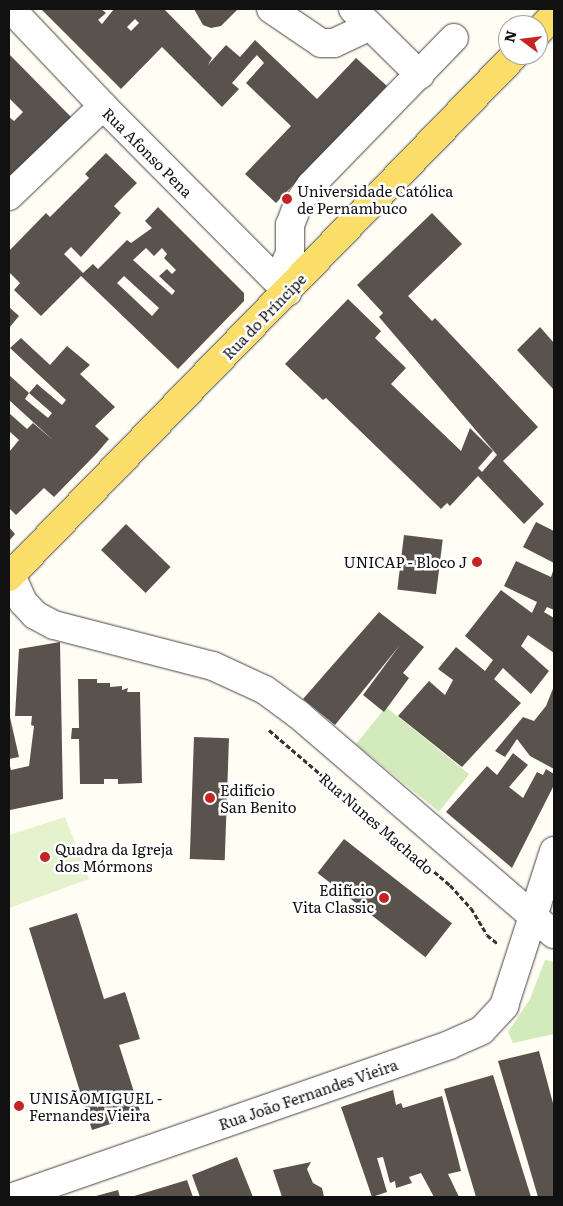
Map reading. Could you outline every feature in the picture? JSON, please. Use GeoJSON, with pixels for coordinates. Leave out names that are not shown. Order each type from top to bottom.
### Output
{"type":"FeatureCollection","features":[{"type":"Feature","properties":{"kind":"main road","name":"Rua do Príncipe"},"geometry":{"type":"LineString","coordinates":[[10,576],[283,286],[505,65]]}},
{"type":"Feature","properties":{"kind":"street","name":"Rua Afonso Pena"},"geometry":{"type":"LineString","coordinates":[[11,9],[103,106],[283,286]]}},
{"type":"Feature","properties":{"kind":"street"},"geometry":{"type":"LineString","coordinates":[[271,9],[321,43],[334,43],[361,17],[420,75]]}},
{"type":"Feature","properties":{"kind":"street"},"geometry":{"type":"LineString","coordinates":[[283,286],[290,253],[290,225],[298,204],[311,186],[454,38]]}},
{"type":"Feature","properties":{"kind":"street"},"geometry":{"type":"LineString","coordinates":[[9,196],[103,106]]}},
{"type":"Feature","properties":{"kind":"street","name":"Rua Nunes Machado"},"geometry":{"type":"LineString","coordinates":[[10,576],[23,602],[35,616],[54,624],[213,666],[265,690],[545,925]]}},
{"type":"Feature","properties":{"kind":"street","name":"Rua João Fernandes Vieira"},"geometry":{"type":"LineString","coordinates":[[13,1197],[449,1044],[482,1030],[504,1006],[521,957],[545,925],[554,851]]}},
{"type":"Feature","properties":{"kind":"path","name":"Rua Nunes Machado"},"geometry":{"type":"LineString","coordinates":[[266,728],[450,885],[471,908],[491,939],[521,957]]}},
{"type":"Feature","properties":{"kind":"green space"},"geometry":{"type":"Polygon","coordinates":[[[386,707],[469,774],[439,812],[356,744],[386,707]]]}},
{"type":"Feature","properties":{"kind":"green space","name":"Quadra da Igreja dos Mórmons"},"geometry":{"type":"Polygon","coordinates":[[[65,817],[89,879],[9,908],[9,835],[65,817]]]}},
{"type":"Feature","properties":{"kind":"green space"},"geometry":{"type":"Polygon","coordinates":[[[545,960],[554,962],[554,1034],[513,1043],[508,1032],[530,999],[545,960]]]}},
{"type":"Feature","properties":{"kind":"building"},"geometry":{"type":"Polygon","coordinates":[[[41,9],[101,9],[106,13],[98,20],[102,24],[114,9],[164,9],[212,58],[208,65],[226,45],[240,57],[255,40],[317,99],[356,58],[387,86],[276,203],[245,174],[291,126],[246,83],[264,63],[257,55],[232,83],[239,89],[222,107],[162,47],[121,89],[41,9]],[[135,19],[127,27],[131,31],[139,23],[135,19]]]}},
{"type":"Feature","properties":{"kind":"building"},"geometry":{"type":"Polygon","coordinates":[[[194,9],[238,9],[221,26],[211,28],[203,25],[194,9]]]}},
{"type":"Feature","properties":{"kind":"building"},"geometry":{"type":"Polygon","coordinates":[[[9,54],[74,120],[9,186],[9,117],[14,121],[23,112],[9,98],[9,54]]]}},
{"type":"Feature","properties":{"kind":"building"},"geometry":{"type":"Polygon","coordinates":[[[106,153],[137,183],[114,206],[121,213],[81,257],[71,247],[64,254],[83,273],[93,264],[98,269],[127,240],[131,243],[152,228],[145,221],[158,207],[244,293],[244,301],[178,369],[81,276],[41,316],[14,290],[20,283],[9,272],[9,251],[46,213],[50,217],[89,178],[85,174],[106,153]],[[146,248],[133,260],[172,295],[175,291],[159,276],[167,269],[172,274],[176,270],[164,258],[167,254],[162,248],[154,256],[146,248]],[[124,276],[117,283],[152,316],[159,308],[124,276]]]}},
{"type":"Feature","properties":{"kind":"building"},"geometry":{"type":"Polygon","coordinates":[[[432,213],[462,244],[408,296],[432,321],[435,318],[538,427],[503,461],[544,504],[524,524],[478,476],[450,506],[447,503],[441,509],[326,398],[323,400],[285,364],[348,299],[381,331],[375,338],[406,368],[391,384],[461,451],[470,428],[493,451],[478,468],[482,472],[497,455],[379,317],[383,313],[357,285],[432,213]]]}},
{"type":"Feature","properties":{"kind":"building"},"geometry":{"type":"Polygon","coordinates":[[[9,307],[19,316],[9,328],[9,307]]]}},
{"type":"Feature","properties":{"kind":"building"},"geometry":{"type":"Polygon","coordinates":[[[540,327],[554,343],[554,390],[517,350],[540,327]]]}},
{"type":"Feature","properties":{"kind":"building"},"geometry":{"type":"Polygon","coordinates":[[[21,338],[50,365],[67,346],[90,365],[80,374],[115,407],[95,426],[109,439],[97,453],[54,497],[44,488],[16,515],[9,508],[9,452],[19,440],[9,431],[9,413],[27,429],[33,423],[54,441],[9,400],[9,375],[29,393],[37,384],[62,405],[66,400],[10,348],[21,338]],[[29,393],[25,399],[48,418],[52,413],[29,393]]]}},
{"type":"Feature","properties":{"kind":"building"},"geometry":{"type":"Polygon","coordinates":[[[536,522],[554,531],[554,563],[523,547],[536,522]]]}},
{"type":"Feature","properties":{"kind":"building"},"geometry":{"type":"Polygon","coordinates":[[[126,524],[171,567],[146,593],[101,550],[126,524]]]}},
{"type":"Feature","properties":{"kind":"building"},"geometry":{"type":"Polygon","coordinates":[[[9,527],[15,534],[9,541],[9,527]]]}},
{"type":"Feature","properties":{"kind":"building","name":"UNICAP - Bloco J"},"geometry":{"type":"Polygon","coordinates":[[[404,535],[443,540],[436,594],[397,590],[404,535]]]}},
{"type":"Feature","properties":{"kind":"building","name":"UNICAP - Bloco J"},"geometry":{"type":"Polygon","coordinates":[[[516,561],[551,577],[554,568],[554,610],[547,607],[544,612],[554,618],[554,653],[528,635],[521,646],[549,671],[531,694],[503,668],[494,679],[521,703],[462,767],[398,716],[429,681],[445,695],[453,680],[438,669],[456,647],[485,671],[493,660],[465,636],[501,590],[532,613],[537,602],[504,586],[516,561]]]}},
{"type":"Feature","properties":{"kind":"building"},"geometry":{"type":"Polygon","coordinates":[[[379,612],[424,647],[403,673],[409,678],[384,712],[363,695],[400,645],[335,725],[303,699],[379,612]]]}},
{"type":"Feature","properties":{"kind":"building"},"geometry":{"type":"Polygon","coordinates":[[[60,642],[63,799],[10,810],[9,817],[9,763],[11,770],[29,766],[34,726],[31,725],[32,716],[15,716],[19,649],[60,642]]]}},
{"type":"Feature","properties":{"kind":"building"},"geometry":{"type":"Polygon","coordinates":[[[78,679],[97,679],[97,683],[110,683],[110,687],[122,686],[122,690],[128,688],[127,692],[140,692],[142,783],[118,784],[118,779],[104,779],[104,784],[80,784],[79,739],[71,739],[72,728],[79,728],[78,679]]]}},
{"type":"Feature","properties":{"kind":"building"},"geometry":{"type":"Polygon","coordinates":[[[554,686],[554,769],[530,756],[517,739],[505,757],[495,751],[523,717],[534,721],[546,706],[554,686]]]}},
{"type":"Feature","properties":{"kind":"building"},"geometry":{"type":"Polygon","coordinates":[[[9,713],[19,757],[9,759],[9,713]]]}},
{"type":"Feature","properties":{"kind":"building","name":"Edifício San Benito"},"geometry":{"type":"Polygon","coordinates":[[[194,737],[229,738],[225,860],[190,859],[194,737]]]}},
{"type":"Feature","properties":{"kind":"building"},"geometry":{"type":"Polygon","coordinates":[[[513,753],[528,765],[509,787],[523,798],[537,772],[543,775],[546,769],[554,774],[554,785],[512,868],[446,812],[487,766],[497,775],[513,753]]]}},
{"type":"Feature","properties":{"kind":"building","name":"Edifício Vita Classic"},"geometry":{"type":"Polygon","coordinates":[[[344,839],[452,923],[425,957],[318,873],[344,839]]]}},
{"type":"Feature","properties":{"kind":"building"},"geometry":{"type":"Polygon","coordinates":[[[77,913],[104,999],[125,992],[140,1039],[119,1045],[141,1114],[92,1130],[29,928],[77,913]]]}},
{"type":"Feature","properties":{"kind":"building"},"geometry":{"type":"Polygon","coordinates":[[[539,1051],[554,1107],[554,1197],[538,1197],[498,1061],[539,1051]]]}},
{"type":"Feature","properties":{"kind":"building"},"geometry":{"type":"Polygon","coordinates":[[[493,1075],[531,1197],[476,1197],[444,1089],[493,1075]]]}},
{"type":"Feature","properties":{"kind":"building"},"geometry":{"type":"Polygon","coordinates":[[[393,1090],[396,1105],[401,1103],[403,1108],[442,1096],[461,1171],[448,1174],[459,1197],[434,1197],[421,1173],[409,1177],[412,1183],[396,1188],[395,1181],[390,1183],[383,1157],[377,1158],[387,1192],[372,1197],[341,1107],[393,1090]]]}},
{"type":"Feature","properties":{"kind":"building"},"geometry":{"type":"Polygon","coordinates":[[[237,1157],[253,1197],[200,1197],[192,1175],[237,1157]]]}},
{"type":"Feature","properties":{"kind":"building"},"geometry":{"type":"Polygon","coordinates":[[[311,1162],[307,1169],[313,1183],[322,1188],[324,1197],[282,1197],[273,1170],[311,1162]]]}},
{"type":"Feature","properties":{"kind":"building"},"geometry":{"type":"Polygon","coordinates":[[[187,1180],[193,1197],[131,1197],[187,1180]]]}},
{"type":"Feature","properties":{"kind":"building"},"geometry":{"type":"Polygon","coordinates":[[[118,1190],[120,1197],[96,1197],[96,1196],[118,1190]]]}},
{"type":"Feature","properties":{"kind":"place","name":"Universidade Católica de Pernambuco"},"geometry":{"type":"Point","coordinates":[287,199]}},
{"type":"Feature","properties":{"kind":"place","name":"UNICAP - Bloco J"},"geometry":{"type":"Point","coordinates":[477,562]}},
{"type":"Feature","properties":{"kind":"place","name":"Edifício San Benito"},"geometry":{"type":"Point","coordinates":[210,798]}},
{"type":"Feature","properties":{"kind":"place","name":"Quadra da Igreja dos Mórmons"},"geometry":{"type":"Point","coordinates":[45,857]}},
{"type":"Feature","properties":{"kind":"place","name":"Edifício Vita Classic"},"geometry":{"type":"Point","coordinates":[384,898]}},
{"type":"Feature","properties":{"kind":"place","name":"UNISÃOMIGUEL - Fernandes Vieira"},"geometry":{"type":"Point","coordinates":[19,1106]}}]}
